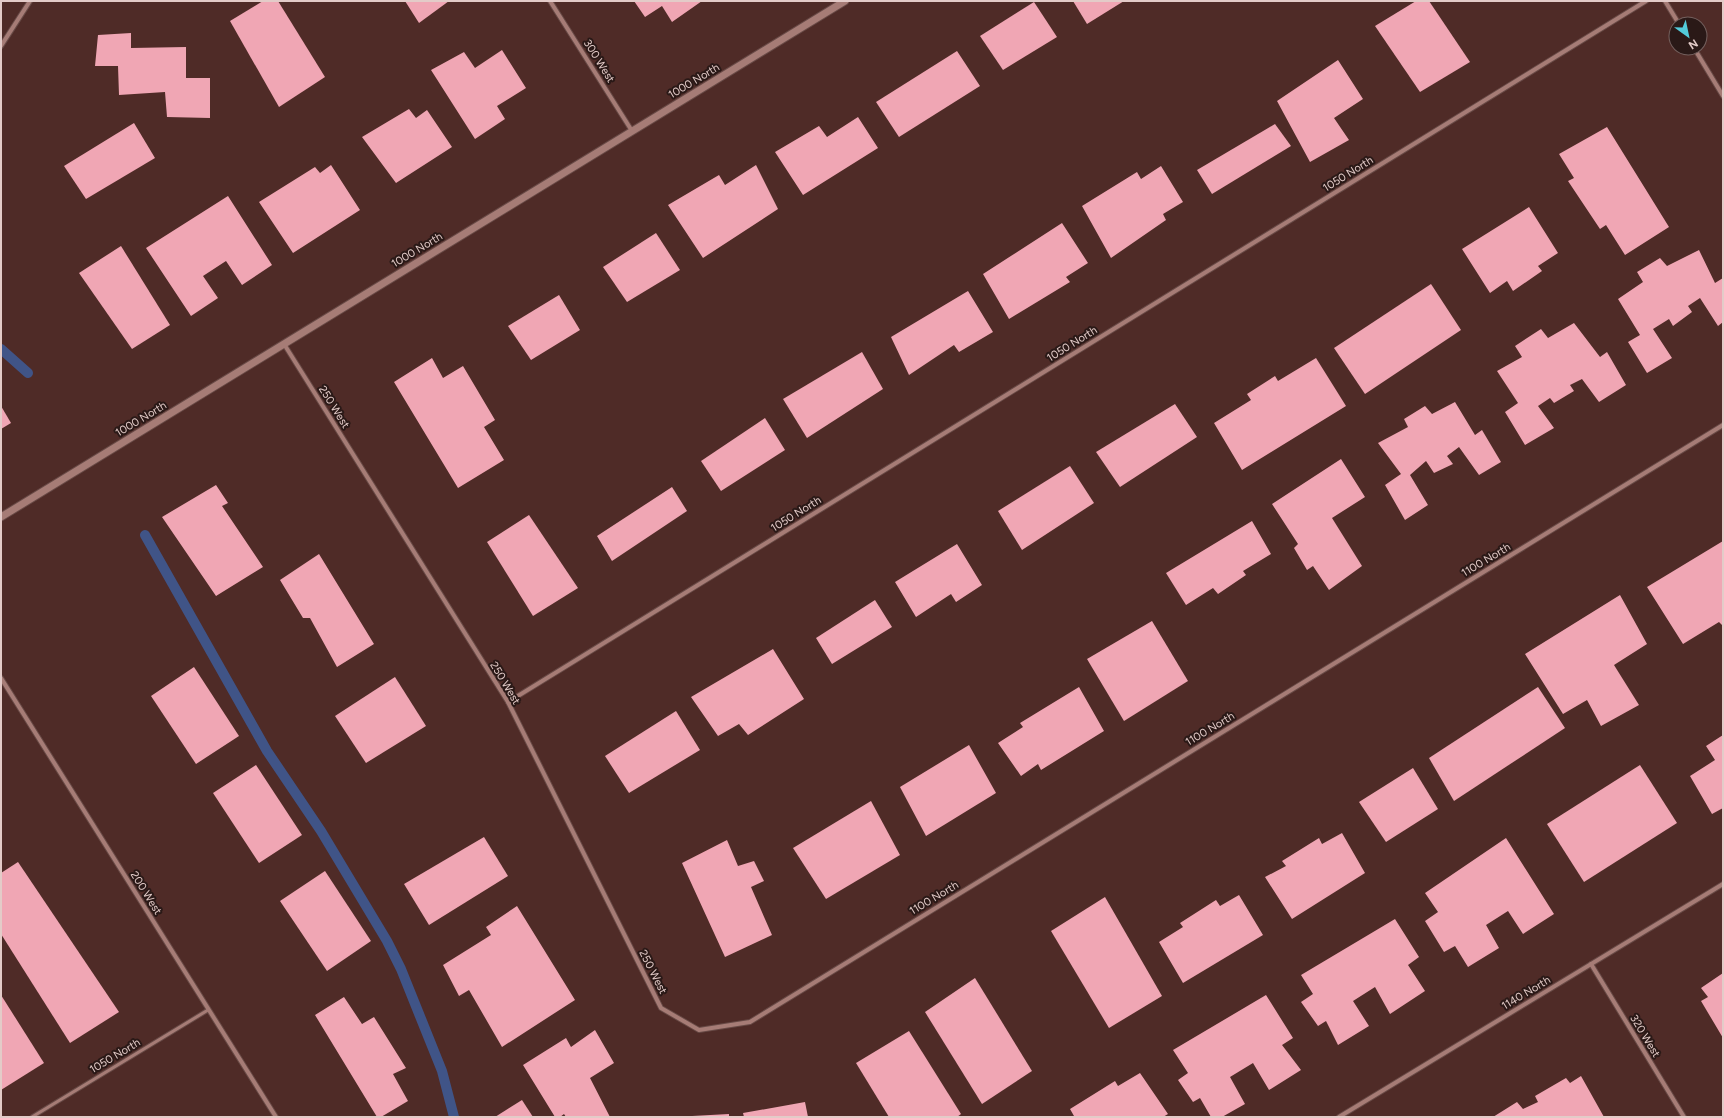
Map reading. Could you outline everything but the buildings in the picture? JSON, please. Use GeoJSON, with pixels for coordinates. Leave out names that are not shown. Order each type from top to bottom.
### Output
{"type":"FeatureCollection","features":[{"type":"Feature","properties":{"kind":"street"},"geometry":{"type":"LineString","coordinates":[[1,46],[30,1]]}},
{"type":"Feature","properties":{"kind":"street","name":"300 West"},"geometry":{"type":"LineString","coordinates":[[550,1],[632,131]]}},
{"type":"Feature","properties":{"kind":"street","name":"1000 North"},"geometry":{"type":"LineString","coordinates":[[1,517],[845,1]]}},
{"type":"Feature","properties":{"kind":"street","name":"1050 North"},"geometry":{"type":"LineString","coordinates":[[508,702],[1646,1]]}},
{"type":"Feature","properties":{"kind":"street"},"geometry":{"type":"LineString","coordinates":[[1665,1],[1674,16]]}},
{"type":"Feature","properties":{"kind":"street"},"geometry":{"type":"LineString","coordinates":[[1699,56],[1723,96]]}},
{"type":"Feature","properties":{"kind":"street","name":"250 West"},"geometry":{"type":"LineString","coordinates":[[284,344],[508,702],[661,1008],[699,1030]]}},
{"type":"Feature","properties":{"kind":"street","name":"1100 North"},"geometry":{"type":"LineString","coordinates":[[699,1030],[750,1022],[1723,425]]}},
{"type":"Feature","properties":{"kind":"street","name":"200 West"},"geometry":{"type":"LineString","coordinates":[[1,678],[276,1117]]}},
{"type":"Feature","properties":{"kind":"street","name":"1140 North"},"geometry":{"type":"LineString","coordinates":[[1339,1117],[1723,884]]}},
{"type":"Feature","properties":{"kind":"street","name":"320 West"},"geometry":{"type":"LineString","coordinates":[[1590,964],[1684,1117]]}},
{"type":"Feature","properties":{"kind":"lane","name":"1050 North"},"geometry":{"type":"LineString","coordinates":[[32,1117],[208,1010]]}},
{"type":"Feature","properties":{"kind":"waterway"},"geometry":{"type":"LineString","coordinates":[[1,349],[28,373]]}},
{"type":"Feature","properties":{"kind":"waterway"},"geometry":{"type":"LineString","coordinates":[[145,535],[267,751],[321,831],[387,941],[401,969],[442,1071],[454,1117]]}}]}
